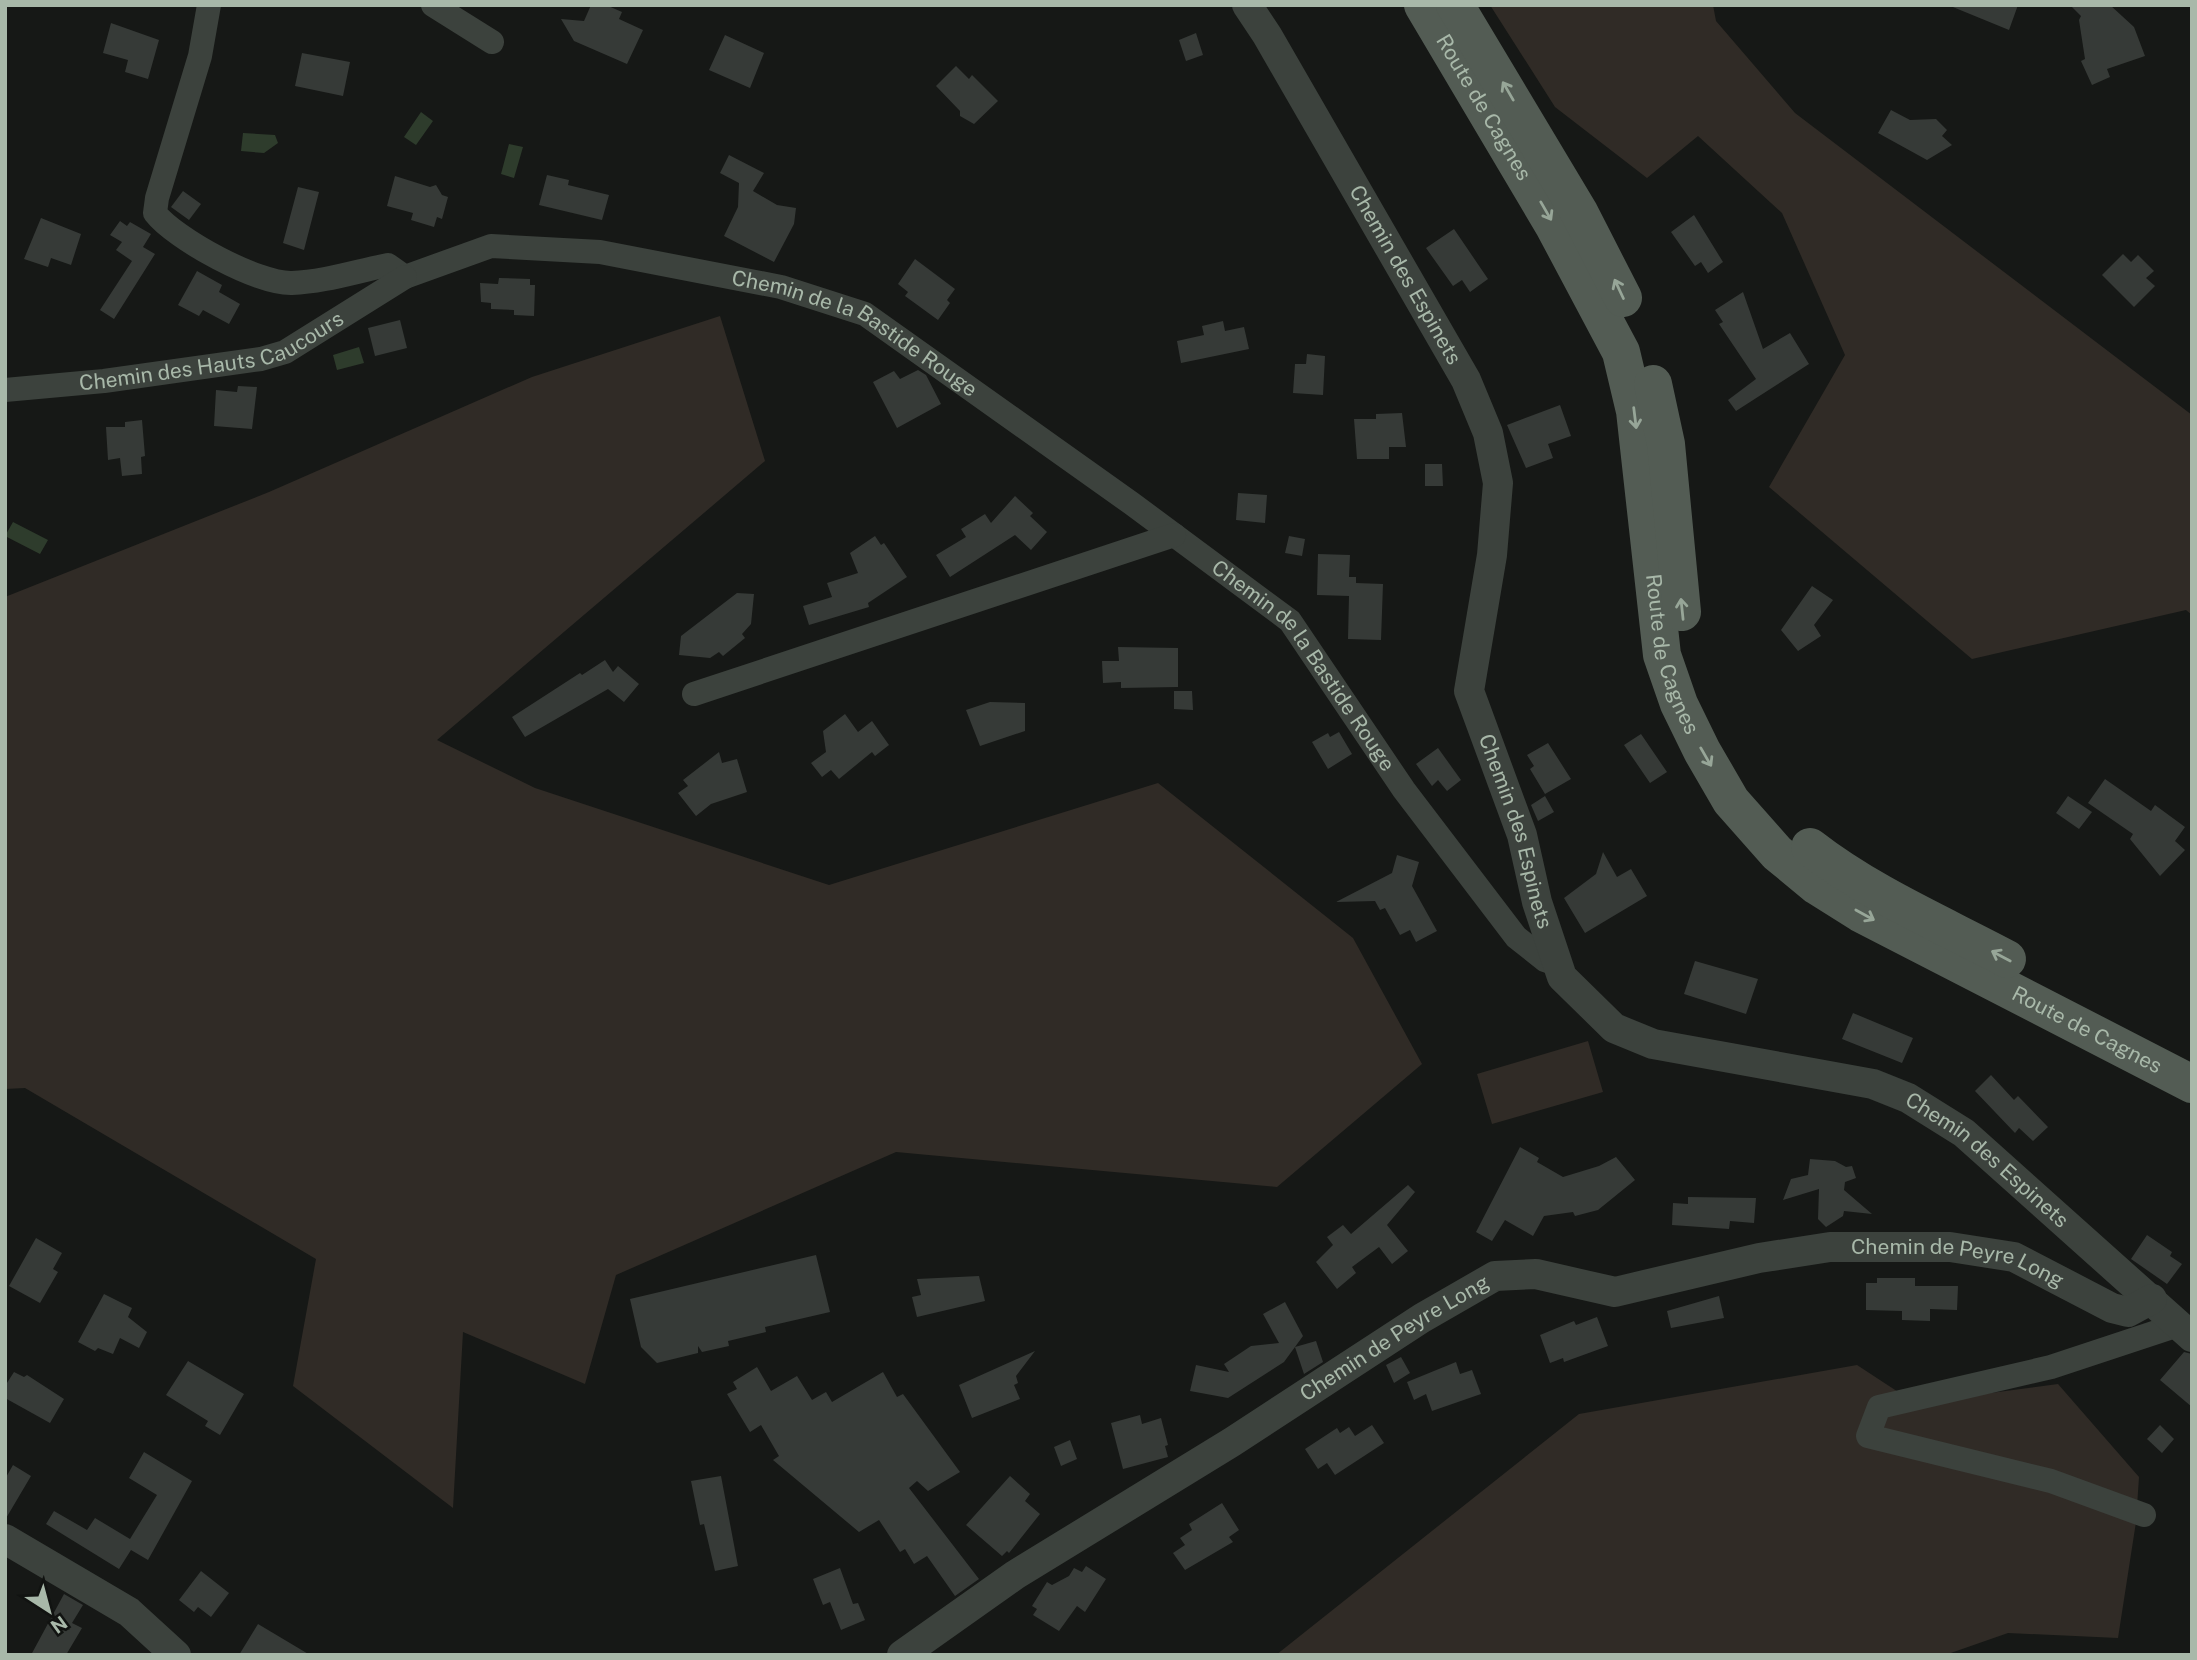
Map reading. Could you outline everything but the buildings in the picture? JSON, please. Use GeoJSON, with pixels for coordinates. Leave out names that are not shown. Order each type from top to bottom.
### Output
{"type":"FeatureCollection","features":[{"type":"Feature","properties":{"kind":"main road","name":"Route de Cagnes"},"geometry":{"type":"LineString","coordinates":[[1423,5],[1561,237],[1621,352],[1635,411],[1662,655],[1679,705],[1731,802],[1777,853],[1817,886],[1849,906],[2192,1084]]}},
{"type":"Feature","properties":{"kind":"main road","name":"Route de Cagnes"},"geometry":{"type":"LineString","coordinates":[[1455,5],[1579,212],[1620,290],[1643,344],[1666,444],[1685,643],[1702,692],[1748,780],[1785,827],[1832,864],[2192,1055]]}},
{"type":"Feature","properties":{"kind":"street"},"geometry":{"type":"LineString","coordinates":[[209,5],[200,56],[155,213],[166,228],[220,260],[280,282],[315,280],[388,265],[405,277]]}},
{"type":"Feature","properties":{"kind":"street"},"geometry":{"type":"LineString","coordinates":[[433,5],[492,42]]}},
{"type":"Feature","properties":{"kind":"street","name":"Chemin des Espinets"},"geometry":{"type":"LineString","coordinates":[[1247,5],[1267,35],[1466,380],[1488,433],[1498,482],[1494,531],[1468,691],[1522,835],[1536,902],[1562,977],[1614,1028],[1653,1044],[1872,1084],[1908,1098],[1964,1133],[2185,1331]]}},
{"type":"Feature","properties":{"kind":"street","name":"Chemin de la Bastide Rouge"},"geometry":{"type":"LineString","coordinates":[[405,277],[491,246],[600,251],[781,287],[865,314],[1290,621],[1404,790],[1516,937],[1545,960],[1557,964]]}},
{"type":"Feature","properties":{"kind":"street","name":"Chemin des Hauts Caucours"},"geometry":{"type":"LineString","coordinates":[[5,390],[104,381],[261,359],[285,352],[405,277]]}},
{"type":"Feature","properties":{"kind":"street"},"geometry":{"type":"LineString","coordinates":[[694,694],[1174,535]]}},
{"type":"Feature","properties":{"kind":"street","name":"Chemin de Peyre Long"},"geometry":{"type":"LineString","coordinates":[[902,1655],[1015,1575],[1232,1442],[1422,1318],[1495,1276],[1536,1274],[1615,1292],[1759,1258],[1830,1247],[1950,1247],[2014,1257],[2112,1308],[2128,1312],[2151,1299]]}},
{"type":"Feature","properties":{"kind":"street"},"geometry":{"type":"LineString","coordinates":[[2144,1515],[2051,1481],[1932,1449],[1868,1436],[1878,1407],[2051,1367],[2185,1331]]}},
{"type":"Feature","properties":{"kind":"street"},"geometry":{"type":"LineString","coordinates":[[5,1539],[129,1612],[176,1655]]}},
{"type":"Feature","properties":{"kind":"shaded area"},"geometry":{"type":"Polygon","coordinates":[[[1490,5],[1713,5],[1716,21],[1795,113],[2192,415],[2192,615],[2186,610],[1972,659],[1769,487],[1845,355],[1782,213],[1698,136],[1647,178],[1555,107],[1490,5]]]}},
{"type":"Feature","properties":{"kind":"shaded area"},"geometry":{"type":"Polygon","coordinates":[[[421,112],[433,121],[416,145],[404,137],[421,112]]]}},
{"type":"Feature","properties":{"kind":"shaded area"},"geometry":{"type":"Polygon","coordinates":[[[243,133],[275,135],[278,143],[264,153],[241,151],[243,133]]]}},
{"type":"Feature","properties":{"kind":"shaded area"},"geometry":{"type":"Polygon","coordinates":[[[509,144],[523,147],[514,178],[501,174],[509,144]]]}},
{"type":"Feature","properties":{"kind":"shaded area"},"geometry":{"type":"Polygon","coordinates":[[[720,316],[765,461],[437,740],[535,788],[829,885],[1158,783],[1353,938],[1422,1064],[1277,1187],[896,1152],[616,1275],[585,1384],[463,1332],[453,1508],[293,1386],[316,1259],[25,1088],[5,1089],[5,597],[269,492],[532,377],[720,316]]]}},
{"type":"Feature","properties":{"kind":"shaded area"},"geometry":{"type":"Polygon","coordinates":[[[359,347],[364,363],[337,370],[333,355],[359,347]]]}},
{"type":"Feature","properties":{"kind":"shaded area"},"geometry":{"type":"Polygon","coordinates":[[[13,522],[48,540],[40,554],[5,536],[13,522]]]}},
{"type":"Feature","properties":{"kind":"shaded area"},"geometry":{"type":"Polygon","coordinates":[[[1588,1041],[1603,1092],[1492,1124],[1477,1074],[1588,1041]]]}},
{"type":"Feature","properties":{"kind":"shaded area"},"geometry":{"type":"Polygon","coordinates":[[[1857,1365],[1915,1403],[2058,1384],[2139,1477],[2136,1522],[2118,1638],[2008,1633],[1945,1655],[1276,1655],[1579,1414],[1857,1365]]]}}]}
